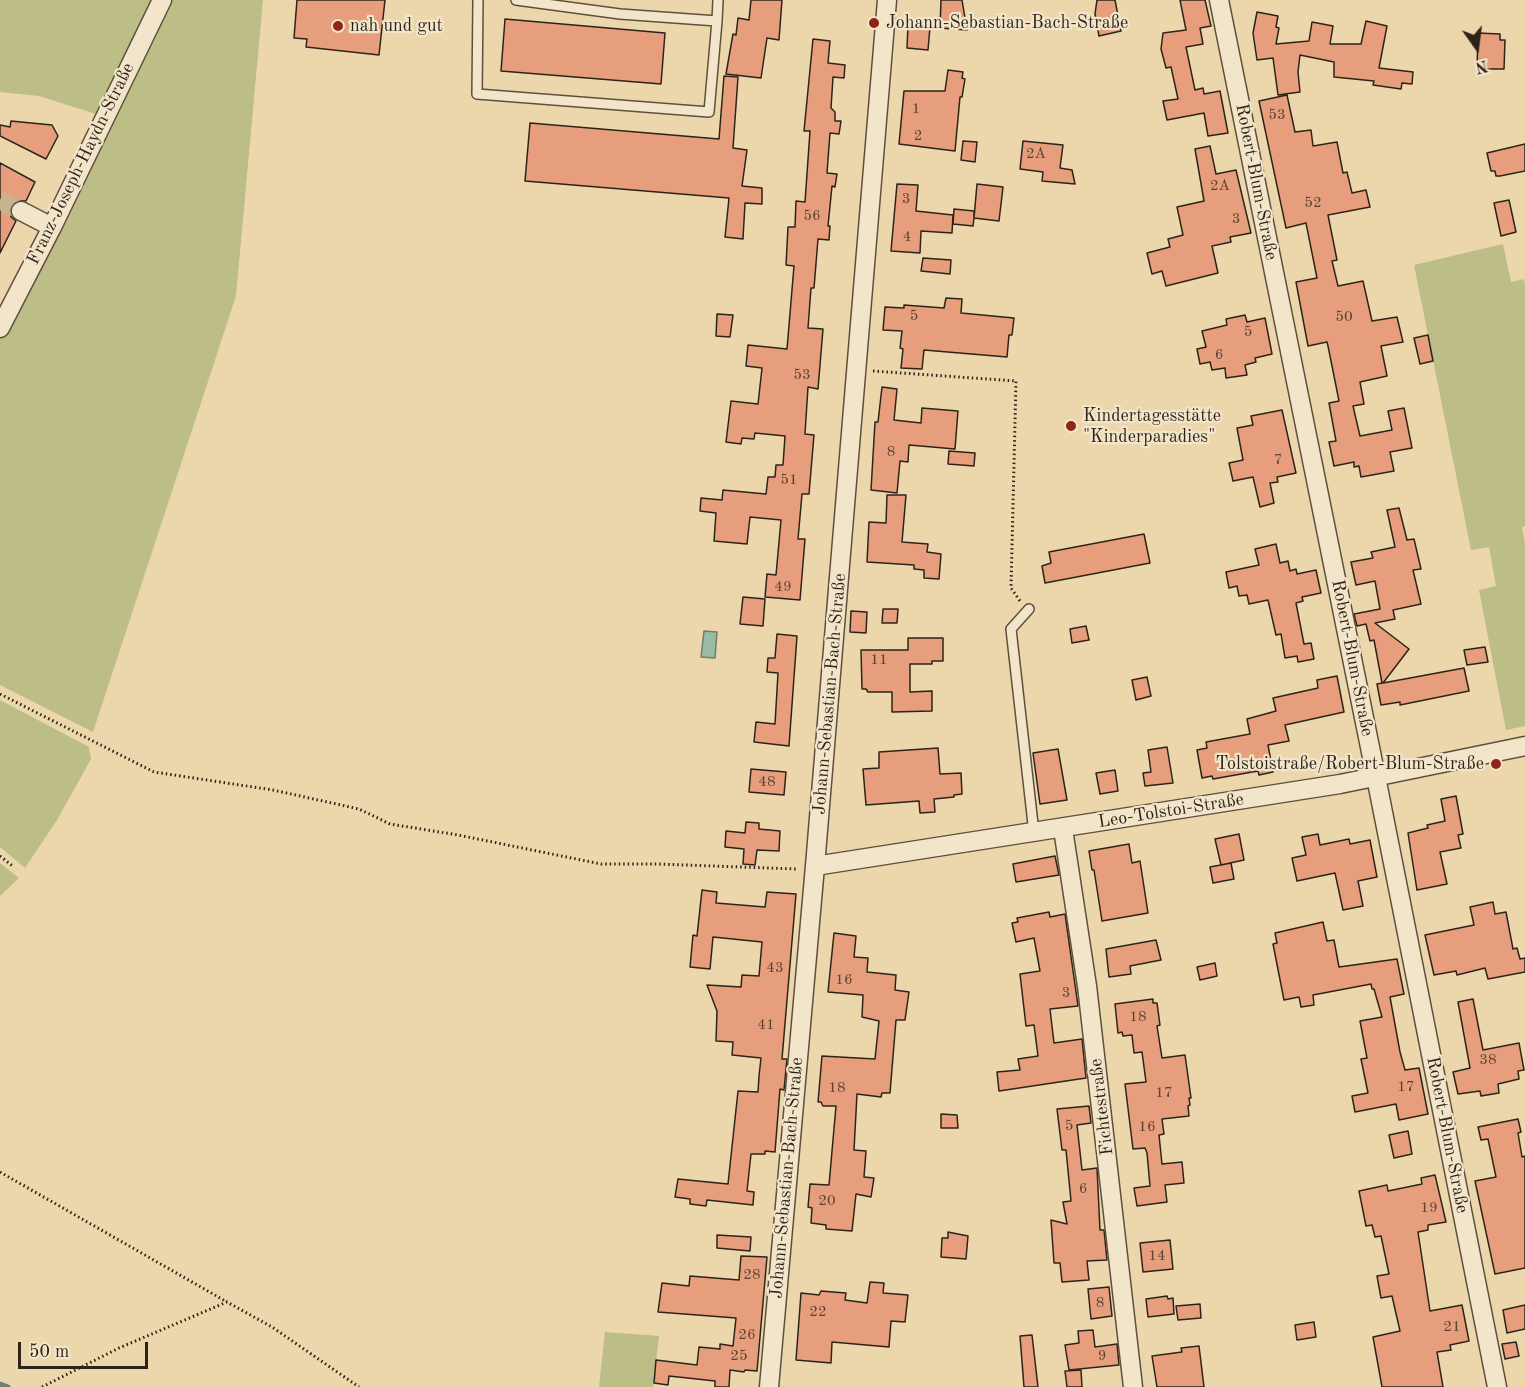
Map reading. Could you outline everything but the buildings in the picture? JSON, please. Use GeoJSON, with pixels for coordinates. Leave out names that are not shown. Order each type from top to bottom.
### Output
{"type":"FeatureCollection","features":[{"type":"Feature","properties":{"kind":"street","name":"Franz-Joseph-Haydn-Straße"},"geometry":{"type":"LineString","coordinates":[[0,328],[162,0]]}},
{"type":"Feature","properties":{"kind":"street","name":"Johann-Sebastian-Bach-Straße"},"geometry":{"type":"LineString","coordinates":[[769,1387],[887,0]]}},
{"type":"Feature","properties":{"kind":"street","name":"Robert-Blum-Straße"},"geometry":{"type":"LineString","coordinates":[[1219,0],[1497,1387]]}},
{"type":"Feature","properties":{"kind":"street"},"geometry":{"type":"LineString","coordinates":[[21,211],[51,227]]}},
{"type":"Feature","properties":{"kind":"street","name":"Leo-Tolstoi-Straße"},"geometry":{"type":"LineString","coordinates":[[815,866],[1063,829],[1376,777],[1525,746]]}},
{"type":"Feature","properties":{"kind":"street","name":"Fichtestraße"},"geometry":{"type":"LineString","coordinates":[[1063,829],[1088,987],[1133,1387]]}},
{"type":"Feature","properties":{"kind":"lane"},"geometry":{"type":"LineString","coordinates":[[478,0],[477,94],[709,112],[718,0]]}},
{"type":"Feature","properties":{"kind":"lane"},"geometry":{"type":"LineString","coordinates":[[516,0],[620,14],[717,21]]}},
{"type":"Feature","properties":{"kind":"lane"},"geometry":{"type":"LineString","coordinates":[[1029,609],[1011,629],[1034,833]]}},
{"type":"Feature","properties":{"kind":"path"},"geometry":{"type":"LineString","coordinates":[[856,369],[1016,381],[1011,588],[1016,598],[1029,609]]}},
{"type":"Feature","properties":{"kind":"path"},"geometry":{"type":"LineString","coordinates":[[0,694],[154,772],[273,790],[359,809],[390,824],[458,835],[601,864],[793,869],[815,866]]}},
{"type":"Feature","properties":{"kind":"path"},"geometry":{"type":"LineString","coordinates":[[0,856],[14,867]]}},
{"type":"Feature","properties":{"kind":"path"},"geometry":{"type":"LineString","coordinates":[[0,1172],[272,1327],[359,1387]]}},
{"type":"Feature","properties":{"kind":"path"},"geometry":{"type":"LineString","coordinates":[[42,1387],[118,1348],[227,1302]]}},
{"type":"Feature","properties":{"kind":"green space"},"geometry":{"type":"Polygon","coordinates":[[[0,0],[156,0],[122,70],[96,114],[39,96],[0,92],[0,0]]]}},
{"type":"Feature","properties":{"kind":"green space"},"geometry":{"type":"Polygon","coordinates":[[[169,0],[263,0],[236,296],[93,732],[0,685],[0,340],[60,227],[169,0]]]}},
{"type":"Feature","properties":{"kind":"green space"},"geometry":{"type":"Polygon","coordinates":[[[1503,244],[1511,282],[1524,279],[1525,288],[1525,526],[1522,527],[1525,544],[1525,726],[1506,730],[1479,590],[1496,586],[1489,547],[1471,550],[1414,265],[1503,244]]]}},
{"type":"Feature","properties":{"kind":"green space"},"geometry":{"type":"Polygon","coordinates":[[[0,700],[89,747],[91,759],[57,820],[25,868],[0,847],[0,700]]]}},
{"type":"Feature","properties":{"kind":"green space"},"geometry":{"type":"Polygon","coordinates":[[[0,863],[19,878],[0,896],[0,863]]]}},
{"type":"Feature","properties":{"kind":"green space"},"geometry":{"type":"Polygon","coordinates":[[[605,1332],[659,1336],[653,1387],[599,1387],[605,1332]]]}},
{"type":"Feature","properties":{"kind":"shaded area"},"geometry":{"type":"Polygon","coordinates":[[[704,631],[717,632],[715,658],[701,657],[704,631]]]}},
{"type":"Feature","properties":{"kind":"waterway"},"geometry":{"type":"LineString","coordinates":[[0,1384],[8,1387]]}},
{"type":"Feature","properties":{"kind":"tunnel"},"geometry":{"type":"LineString","coordinates":[[0,200],[21,211]]}},
{"type":"Feature","properties":{"kind":"place","name":"Johann-Sebastian-Bach-Straße"},"geometry":{"type":"Point","coordinates":[874,23]}},
{"type":"Feature","properties":{"kind":"place","name":"nah und gut"},"geometry":{"type":"Point","coordinates":[338,26]}},
{"type":"Feature","properties":{"kind":"place","name":"Kindertagesstätte \"Kinderparadies\""},"geometry":{"type":"Point","coordinates":[1071,426]}},
{"type":"Feature","properties":{"kind":"place","name":"Tolstoistraße/Robert-Blum-Straße"},"geometry":{"type":"Point","coordinates":[1496,764]}}]}
